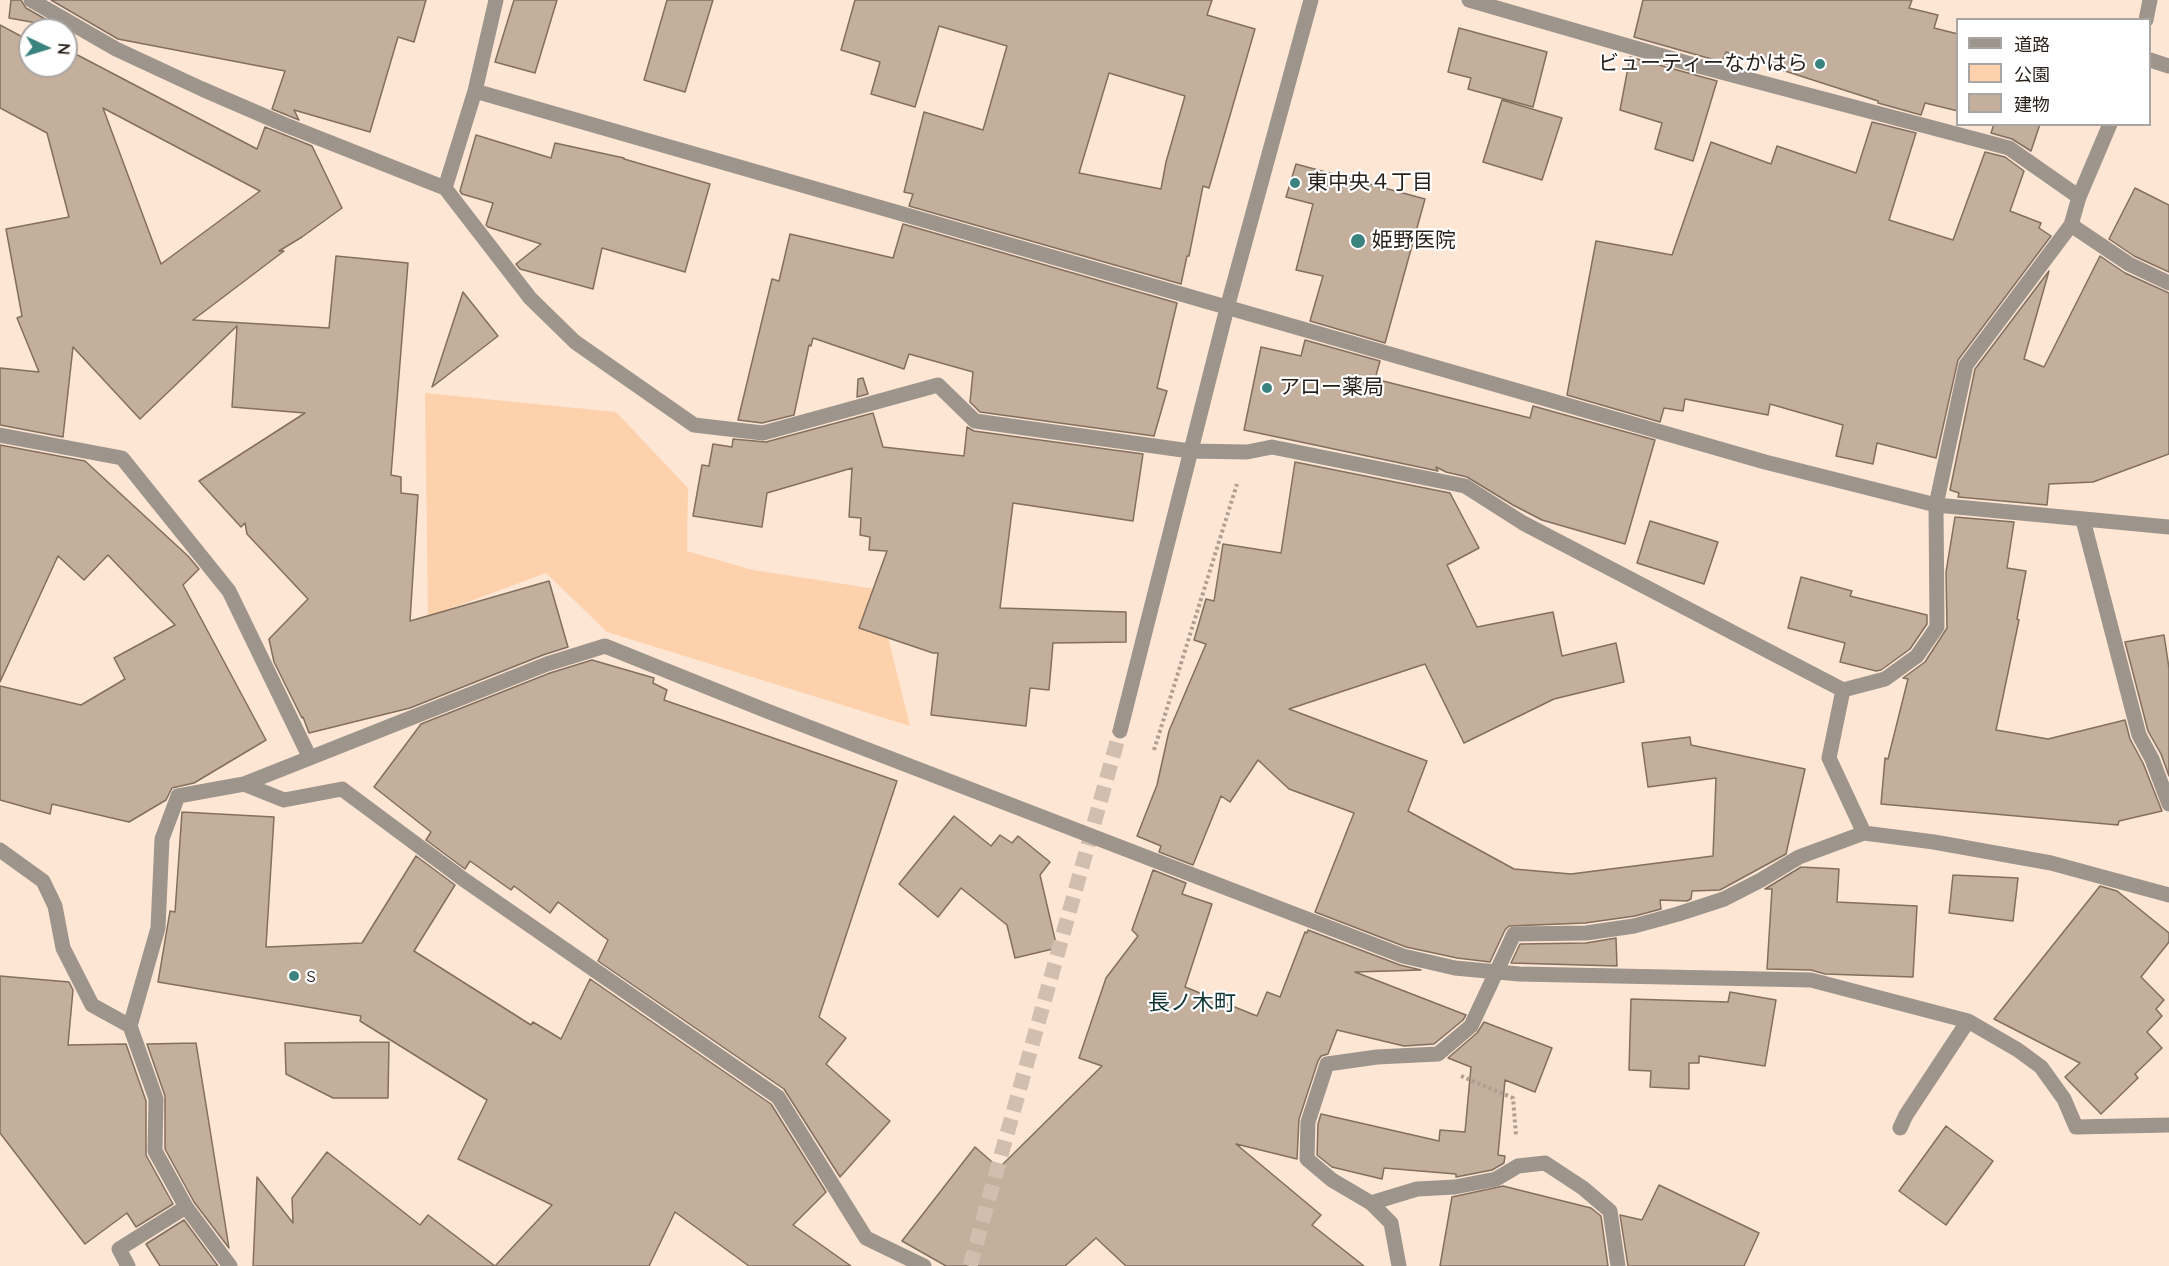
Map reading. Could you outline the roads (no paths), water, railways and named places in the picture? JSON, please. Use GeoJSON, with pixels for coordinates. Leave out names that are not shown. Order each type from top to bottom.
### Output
{"type":"FeatureCollection","features":[{"type":"Feature","properties":{"kind":"street"},"geometry":{"type":"LineString","coordinates":[[31,0],[116,50],[283,124],[445,188],[530,298],[575,342],[694,425],[763,433],[938,385],[975,421],[1190,451],[1247,452],[1272,447],[1465,486],[1523,523],[1843,690],[1885,679],[1917,656],[1937,627],[1936,505],[1966,365],[2071,225],[2079,197],[2109,126]]}},
{"type":"Feature","properties":{"kind":"street"},"geometry":{"type":"LineString","coordinates":[[445,188],[475,91],[496,0]]}},
{"type":"Feature","properties":{"kind":"street"},"geometry":{"type":"LineString","coordinates":[[1120,731],[1227,308],[1311,0]]}},
{"type":"Feature","properties":{"kind":"street"},"geometry":{"type":"LineString","coordinates":[[1469,0],[1687,63],[2008,148],[2079,197]]}},
{"type":"Feature","properties":{"kind":"street"},"geometry":{"type":"LineString","coordinates":[[2146,18],[2150,0]]}},
{"type":"Feature","properties":{"kind":"street"},"geometry":{"type":"LineString","coordinates":[[2151,60],[2169,66]]}},
{"type":"Feature","properties":{"kind":"street"},"geometry":{"type":"LineString","coordinates":[[475,91],[1765,462],[1936,505],[2169,527]]}},
{"type":"Feature","properties":{"kind":"street"},"geometry":{"type":"LineString","coordinates":[[2071,225],[2128,264],[2169,283]]}},
{"type":"Feature","properties":{"kind":"street"},"geometry":{"type":"LineString","coordinates":[[0,435],[123,458],[229,591],[309,756]]}},
{"type":"Feature","properties":{"kind":"street"},"geometry":{"type":"LineString","coordinates":[[2083,520],[2139,735],[2152,759],[2169,804]]}},
{"type":"Feature","properties":{"kind":"street"},"geometry":{"type":"LineString","coordinates":[[230,1266],[186,1207],[155,1151],[156,1099],[130,1026],[158,928],[162,839],[178,796],[244,784],[309,756],[547,663],[605,646],[1403,956],[1455,968],[1495,972],[1811,980],[1968,1021],[2018,1050],[2041,1067],[2064,1099],[2076,1127],[2169,1125]]}},
{"type":"Feature","properties":{"kind":"street"},"geometry":{"type":"LineString","coordinates":[[1843,690],[1829,758],[1864,833]]}},
{"type":"Feature","properties":{"kind":"street"},"geometry":{"type":"LineString","coordinates":[[244,784],[284,800],[342,789],[463,879],[778,1097],[866,1238],[924,1266]]}},
{"type":"Feature","properties":{"kind":"street"},"geometry":{"type":"LineString","coordinates":[[1399,1266],[1391,1223],[1371,1203],[1332,1180],[1307,1159],[1308,1122],[1328,1064],[1377,1057],[1438,1054],[1471,1026],[1514,934],[1586,933],[1634,926],[1678,914],[1724,900],[1799,857],[1864,833],[1934,842],[2051,863],[2169,895]]}},
{"type":"Feature","properties":{"kind":"street"},"geometry":{"type":"LineString","coordinates":[[0,850],[43,881],[55,906],[63,948],[92,1005],[130,1026]]}},
{"type":"Feature","properties":{"kind":"street"},"geometry":{"type":"LineString","coordinates":[[1900,1128],[1906,1115],[1968,1021]]}},
{"type":"Feature","properties":{"kind":"street"},"geometry":{"type":"LineString","coordinates":[[1371,1203],[1417,1189],[1455,1187],[1496,1179],[1518,1166],[1545,1163],[1583,1188],[1610,1211],[1618,1266]]}},
{"type":"Feature","properties":{"kind":"street"},"geometry":{"type":"LineString","coordinates":[[128,1266],[119,1249],[186,1207]]}},
{"type":"Feature","properties":{"kind":"tunnel"},"geometry":{"type":"LineString","coordinates":[[970,1266],[1120,731]]}},
{"type":"Feature","properties":{"kind":"place","name":"ビューティーなかはら"},"geometry":{"type":"Point","coordinates":[1820,64]}},
{"type":"Feature","properties":{"kind":"place","name":"東中央４丁目"},"geometry":{"type":"Point","coordinates":[1295,183]}},
{"type":"Feature","properties":{"kind":"place","name":"姫野医院"},"geometry":{"type":"Point","coordinates":[1358,241]}},
{"type":"Feature","properties":{"kind":"place","name":"アロー薬局"},"geometry":{"type":"Point","coordinates":[1267,388]}},
{"type":"Feature","properties":{"kind":"place","name":"s"},"geometry":{"type":"Point","coordinates":[294,976]}},
{"type":"Feature","properties":{"kind":"district","name":"長ノ木町"},"geometry":{"type":"Point","coordinates":[1192,1003]}}]}
